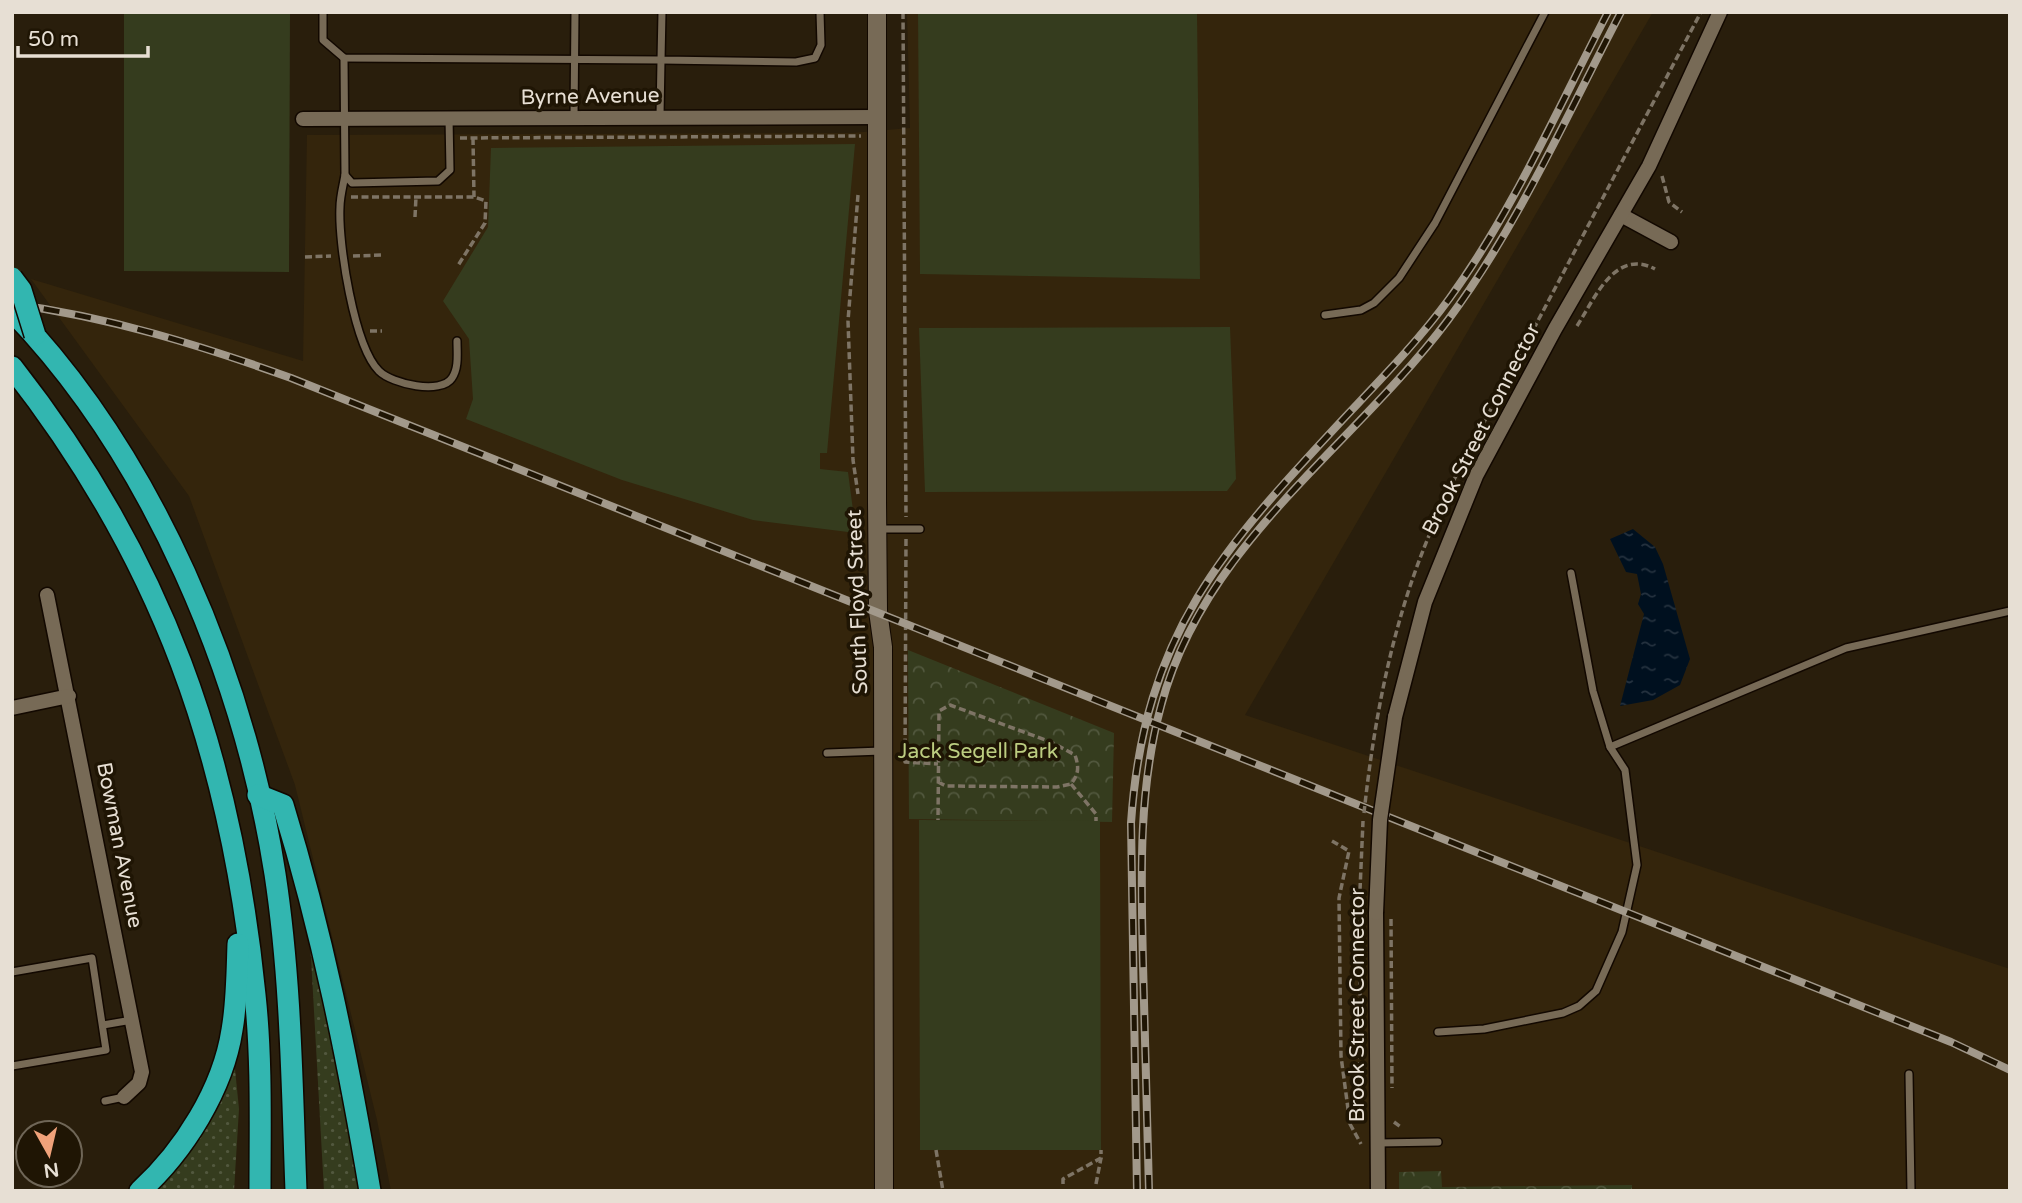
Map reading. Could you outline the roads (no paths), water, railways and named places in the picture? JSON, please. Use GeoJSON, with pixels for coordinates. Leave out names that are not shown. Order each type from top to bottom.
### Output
{"type":"FeatureCollection","features":[{"type":"Feature","properties":{"kind":"highway"},"geometry":{"type":"LineString","coordinates":[[12,278],[21,290],[36,335]]}},
{"type":"Feature","properties":{"kind":"highway"},"geometry":{"type":"LineString","coordinates":[[12,311],[36,335],[115,446],[167,536],[196,596],[224,668],[258,796],[275,875],[290,1005],[296,1191]]}},
{"type":"Feature","properties":{"kind":"highway"},"geometry":{"type":"LineString","coordinates":[[12,367],[68,440],[122,531],[170,631],[194,693],[223,795],[255,994],[260,1191]]}},
{"type":"Feature","properties":{"kind":"highway"},"geometry":{"type":"LineString","coordinates":[[258,796],[283,805],[306,877],[338,1016],[370,1191]]}},
{"type":"Feature","properties":{"kind":"highway"},"geometry":{"type":"LineString","coordinates":[[140,1191],[187,1134],[220,1074],[232,1031],[240,890]]}},
{"type":"Feature","properties":{"kind":"street","name":"South Floyd Street"},"geometry":{"type":"LineString","coordinates":[[877,12],[877,529],[878,611],[883,647],[884,1191]]}},
{"type":"Feature","properties":{"kind":"street","name":"Brook Street Connector"},"geometry":{"type":"LineString","coordinates":[[1378,1191],[1377,867],[1386,769],[1395,717],[1416,630],[1438,565],[1476,476],[1667,130],[1720,12]]}},
{"type":"Feature","properties":{"kind":"street","name":"Byrne Avenue"},"geometry":{"type":"LineString","coordinates":[[303,119],[877,117]]}},
{"type":"Feature","properties":{"kind":"street"},"geometry":{"type":"LineString","coordinates":[[1621,215],[1671,242]]}},
{"type":"Feature","properties":{"kind":"street","name":"Bowman Avenue"},"geometry":{"type":"LineString","coordinates":[[47,594],[142,1072],[139,1083],[124,1097]]}},
{"type":"Feature","properties":{"kind":"street"},"geometry":{"type":"LineString","coordinates":[[12,708],[69,696]]}},
{"type":"Feature","properties":{"kind":"lane"},"geometry":{"type":"LineString","coordinates":[[323,12],[323,40],[344,58],[796,62],[815,58],[821,45],[820,12]]}},
{"type":"Feature","properties":{"kind":"lane"},"geometry":{"type":"LineString","coordinates":[[574,117],[575,12]]}},
{"type":"Feature","properties":{"kind":"lane"},"geometry":{"type":"LineString","coordinates":[[660,116],[662,12]]}},
{"type":"Feature","properties":{"kind":"lane"},"geometry":{"type":"LineString","coordinates":[[1325,315],[1362,310],[1380,298],[1399,278],[1435,223],[1545,12]]}},
{"type":"Feature","properties":{"kind":"lane"},"geometry":{"type":"LineString","coordinates":[[344,58],[345,175],[340,206],[342,256],[359,327],[370,359],[380,372],[400,384],[441,387],[452,379],[457,366],[457,341]]}},
{"type":"Feature","properties":{"kind":"lane"},"geometry":{"type":"LineString","coordinates":[[345,175],[348,181],[359,184],[438,181],[450,170],[449,118]]}},
{"type":"Feature","properties":{"kind":"lane"},"geometry":{"type":"LineString","coordinates":[[877,529],[920,529]]}},
{"type":"Feature","properties":{"kind":"lane"},"geometry":{"type":"LineString","coordinates":[[1438,1031],[1483,1029],[1563,1013],[1579,1006],[1596,991],[1622,932],[1637,864],[1625,770],[1610,747],[1592,691],[1571,573]]}},
{"type":"Feature","properties":{"kind":"lane"},"geometry":{"type":"LineString","coordinates":[[1610,747],[1846,648],[2010,611]]}},
{"type":"Feature","properties":{"kind":"lane"},"geometry":{"type":"LineString","coordinates":[[827,754],[883,751]]}},
{"type":"Feature","properties":{"kind":"lane"},"geometry":{"type":"LineString","coordinates":[[12,972],[92,958],[106,1050],[12,1066]]}},
{"type":"Feature","properties":{"kind":"lane"},"geometry":{"type":"LineString","coordinates":[[103,1025],[133,1020]]}},
{"type":"Feature","properties":{"kind":"lane"},"geometry":{"type":"LineString","coordinates":[[1909,1074],[1911,1191]]}},
{"type":"Feature","properties":{"kind":"lane"},"geometry":{"type":"LineString","coordinates":[[105,1101],[124,1097]]}},
{"type":"Feature","properties":{"kind":"lane"},"geometry":{"type":"LineString","coordinates":[[1378,1143],[1438,1142]]}},
{"type":"Feature","properties":{"kind":"water"},"geometry":{"type":"Polygon","coordinates":[[[1633,529],[1655,547],[1663,564],[1690,659],[1680,685],[1653,700],[1620,706],[1644,614],[1638,604],[1641,594],[1637,574],[1626,572],[1610,539],[1633,529]]]}},
{"type":"Feature","properties":{"kind":"railway"},"geometry":{"type":"LineString","coordinates":[[1137,1191],[1131,823],[1139,756],[1153,697],[1173,645],[1198,597],[1228,551],[1449,299],[1494,231],[1514,195],[1608,12]]}},
{"type":"Feature","properties":{"kind":"railway"},"geometry":{"type":"LineString","coordinates":[[1149,1191],[1142,931],[1143,834],[1148,770],[1154,738],[1161,706],[1182,648],[1210,595],[1245,546],[1410,367],[1473,284],[1519,208],[1621,12]]}},
{"type":"Feature","properties":{"kind":"railway"},"geometry":{"type":"LineString","coordinates":[[12,304],[119,324],[223,354],[291,378],[1951,1042],[2010,1070]]}},
{"type":"Feature","properties":{"kind":"park label","name":"Jack Segell Park"},"geometry":{"type":"Point","coordinates":[978,751]}}]}
